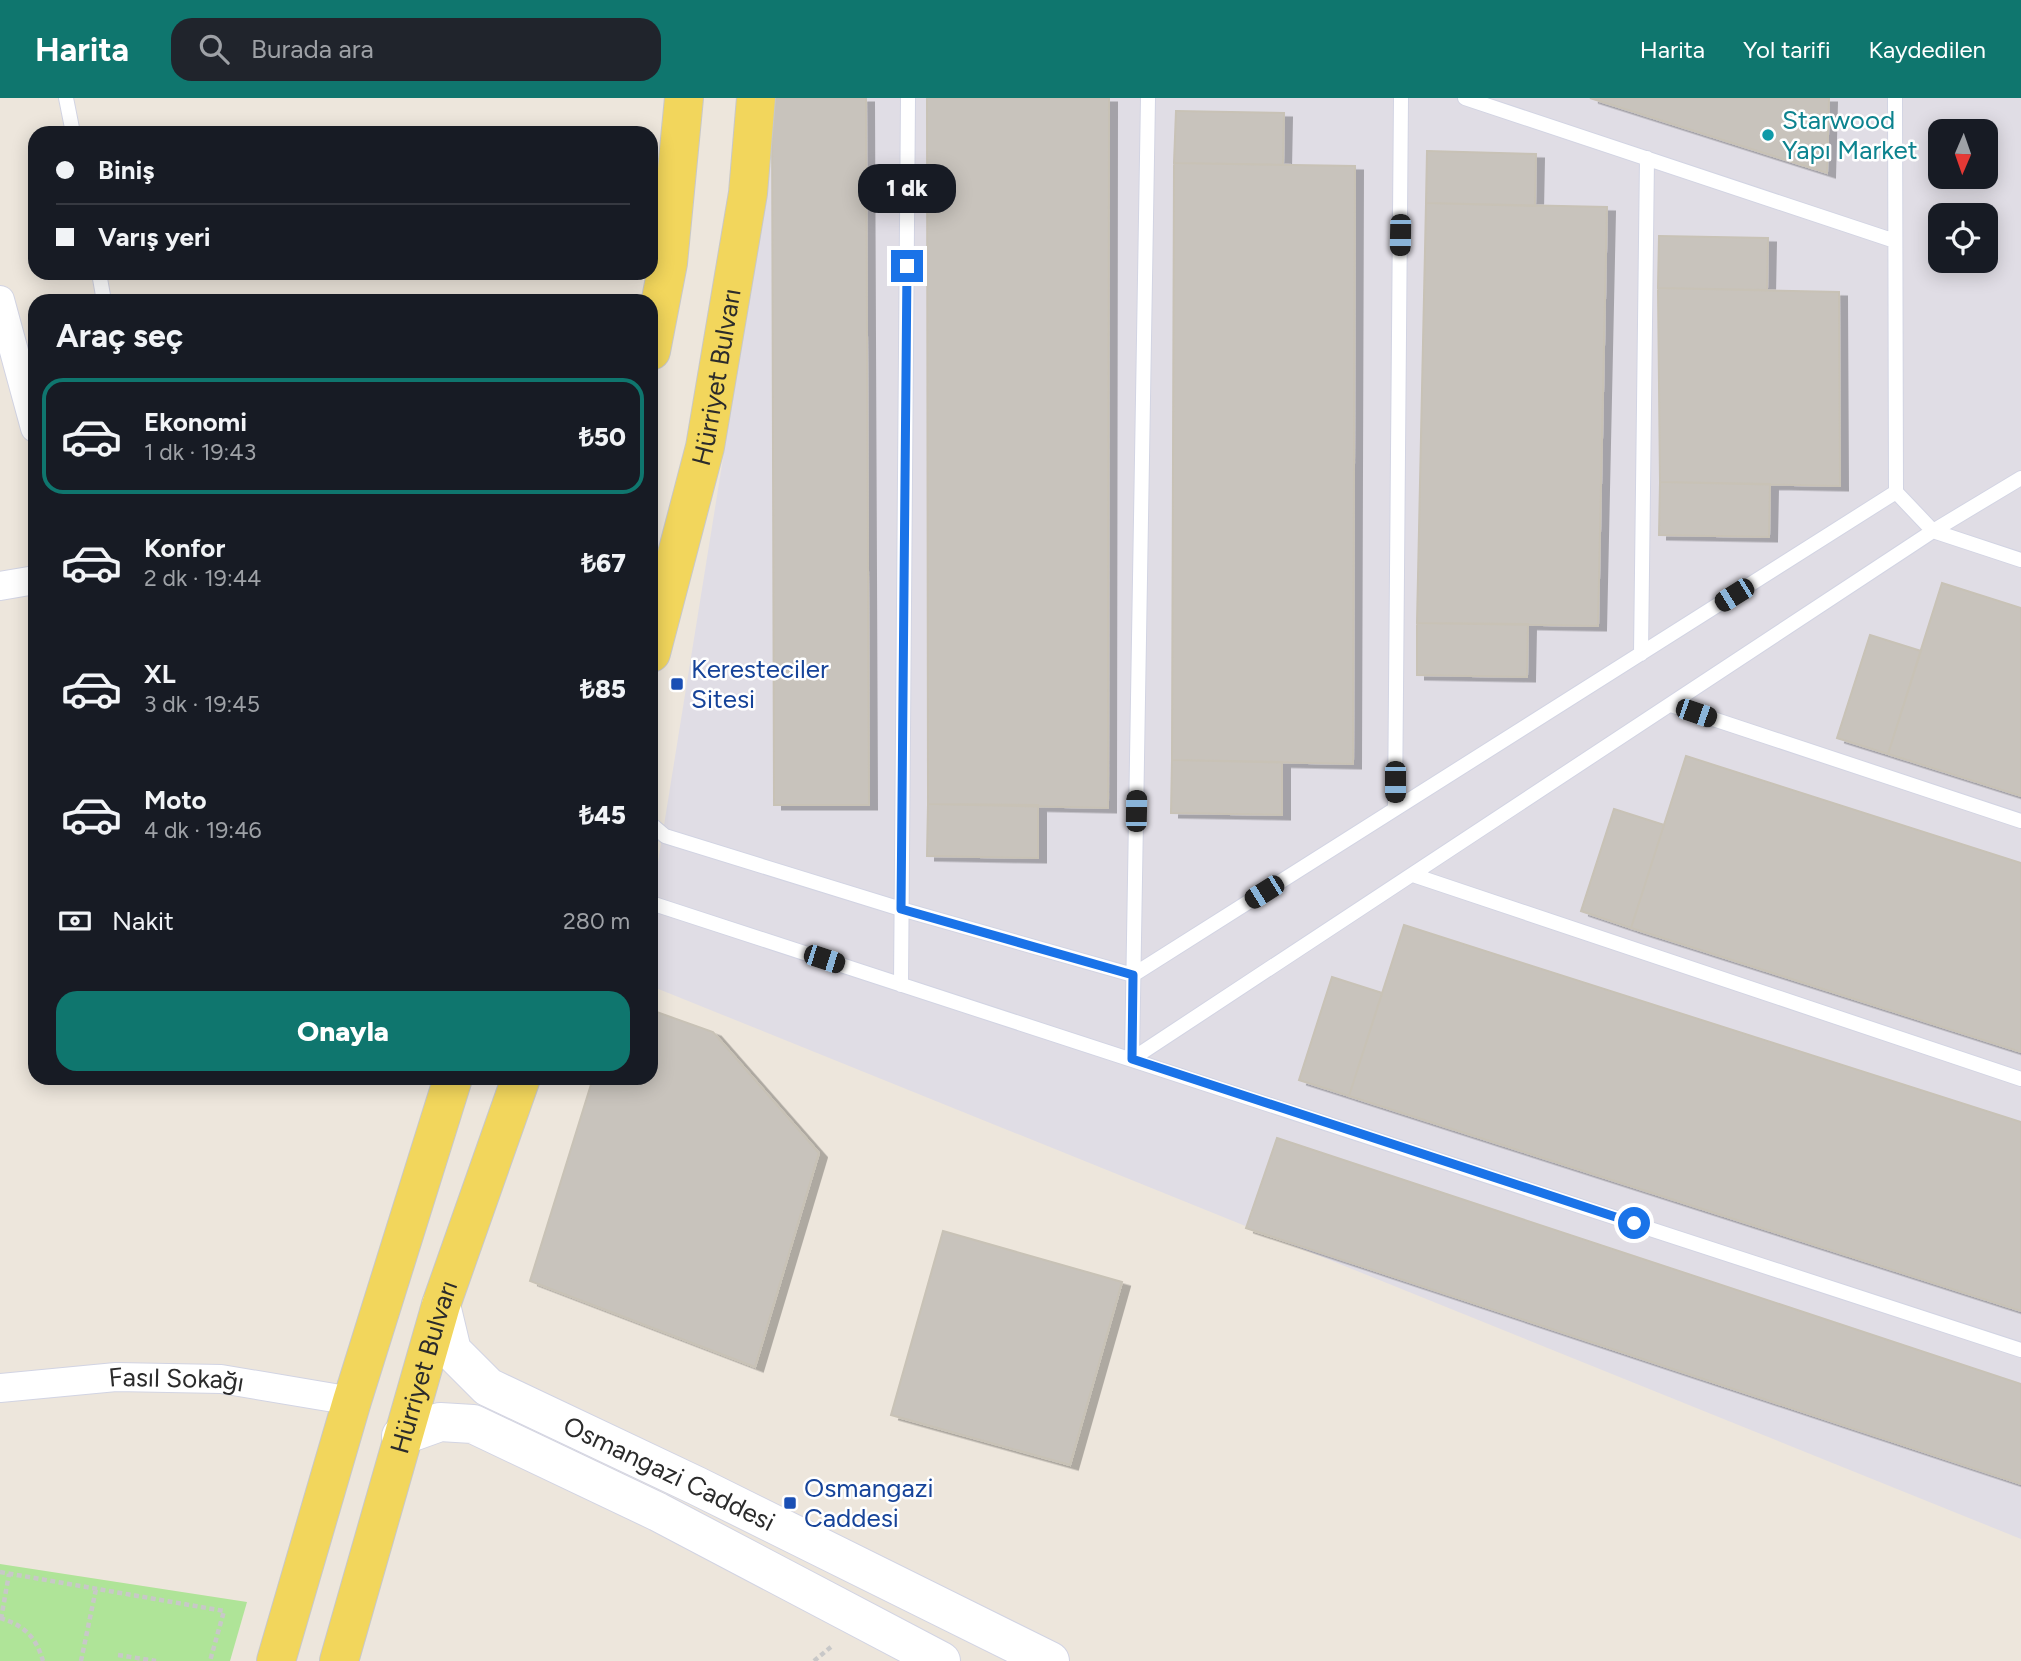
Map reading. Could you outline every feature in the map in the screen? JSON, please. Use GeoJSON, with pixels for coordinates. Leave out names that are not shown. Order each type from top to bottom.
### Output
{"type":"FeatureCollection","features":[{"type":"Feature","properties":{"kind":"main road"},"geometry":{"type":"LineString","coordinates":[[658,315],[668,263],[684,98]]}},
{"type":"Feature","properties":{"kind":"main road","name":"Hürriyet Bulvarı"},"geometry":{"type":"LineString","coordinates":[[658,626],[705,447],[748,194],[756,98]]}},
{"type":"Feature","properties":{"kind":"main road"},"geometry":{"type":"LineString","coordinates":[[276,1661],[352,1401],[451,1085]]}},
{"type":"Feature","properties":{"kind":"main road","name":"Hürriyet Bulvarı"},"geometry":{"type":"LineString","coordinates":[[339,1661],[401,1436],[441,1306],[519,1085]]}},
{"type":"Feature","properties":{"kind":"main road","name":"Osmangazi Caddesi"},"geometry":{"type":"LineString","coordinates":[[441,1306],[452,1351],[488,1387],[697,1486],[1050,1661]]}},
{"type":"Feature","properties":{"kind":"main road","name":"Osmangazi Caddesi"},"geometry":{"type":"LineString","coordinates":[[401,1436],[440,1422],[473,1424],[658,1512],[941,1661]]}},
{"type":"Feature","properties":{"kind":"street"},"geometry":{"type":"LineString","coordinates":[[0,300],[28,402]]}},
{"type":"Feature","properties":{"kind":"street"},"geometry":{"type":"LineString","coordinates":[[0,586],[28,581]]}},
{"type":"Feature","properties":{"kind":"street","name":"Fasıl Sokağı"},"geometry":{"type":"LineString","coordinates":[[0,1388],[116,1377],[221,1379],[352,1401]]}},
{"type":"Feature","properties":{"kind":"lane"},"geometry":{"type":"LineString","coordinates":[[66,98],[72,126]]}},
{"type":"Feature","properties":{"kind":"lane"},"geometry":{"type":"LineString","coordinates":[[901,985],[908,98]]}},
{"type":"Feature","properties":{"kind":"lane"},"geometry":{"type":"LineString","coordinates":[[1132,1059],[1148,98]]}},
{"type":"Feature","properties":{"kind":"lane"},"geometry":{"type":"LineString","coordinates":[[1395,809],[1401,98]]}},
{"type":"Feature","properties":{"kind":"lane"},"geometry":{"type":"LineString","coordinates":[[1465,98],[1482,101],[1895,241]]}},
{"type":"Feature","properties":{"kind":"lane"},"geometry":{"type":"LineString","coordinates":[[1895,98],[1896,492],[1933,531],[2021,560]]}},
{"type":"Feature","properties":{"kind":"lane"},"geometry":{"type":"LineString","coordinates":[[1641,654],[1647,158]]}},
{"type":"Feature","properties":{"kind":"lane"},"geometry":{"type":"LineString","coordinates":[[1132,1059],[1933,531],[2021,478]]}},
{"type":"Feature","properties":{"kind":"lane"},"geometry":{"type":"LineString","coordinates":[[658,830],[665,835],[901,909],[1133,975],[1896,492]]}},
{"type":"Feature","properties":{"kind":"lane"},"geometry":{"type":"LineString","coordinates":[[1671,705],[2021,821]]}},
{"type":"Feature","properties":{"kind":"lane"},"geometry":{"type":"LineString","coordinates":[[1413,875],[2021,1080]]}},
{"type":"Feature","properties":{"kind":"lane"},"geometry":{"type":"LineString","coordinates":[[658,905],[2021,1350]]}},
{"type":"Feature","properties":{"kind":"path"},"geometry":{"type":"LineString","coordinates":[[0,1572],[223,1611],[210,1661]]}},
{"type":"Feature","properties":{"kind":"path"},"geometry":{"type":"LineString","coordinates":[[9,1574],[1,1618],[15,1622],[29,1632],[39,1646],[43,1661]]}},
{"type":"Feature","properties":{"kind":"path"},"geometry":{"type":"LineString","coordinates":[[81,1661],[96,1589]]}},
{"type":"Feature","properties":{"kind":"path"},"geometry":{"type":"LineString","coordinates":[[814,1661],[832,1646]]}},
{"type":"Feature","properties":{"kind":"path"},"geometry":{"type":"LineString","coordinates":[[118,1655],[156,1661]]}},
{"type":"Feature","properties":{"kind":"shaded area"},"geometry":{"type":"Polygon","coordinates":[[[781,98],[2021,98],[2021,1539],[658,989],[658,862],[781,98]]]}},
{"type":"Feature","properties":{"kind":"green space"},"geometry":{"type":"Polygon","coordinates":[[[0,1564],[247,1602],[230,1661],[0,1661],[0,1564]]]}},
{"type":"Feature","properties":{"kind":"building"},"geometry":{"type":"Polygon","coordinates":[[[772,98],[866,98],[869,805],[774,805],[772,98]]]}},
{"type":"Feature","properties":{"kind":"building"},"geometry":{"type":"Polygon","coordinates":[[[927,98],[1109,98],[1108,808],[928,804],[927,98]]]}},
{"type":"Feature","properties":{"kind":"building","name":"Starwood Yapı Market"},"geometry":{"type":"Polygon","coordinates":[[[1590,98],[1829,98],[1827,173],[1590,98]]]}},
{"type":"Feature","properties":{"kind":"building"},"geometry":{"type":"Polygon","coordinates":[[[1176,111],[1284,113],[1283,165],[1174,163],[1176,111]]]}},
{"type":"Feature","properties":{"kind":"building"},"geometry":{"type":"Polygon","coordinates":[[[1427,151],[1536,154],[1535,206],[1426,203],[1427,151]]]}},
{"type":"Feature","properties":{"kind":"building"},"geometry":{"type":"Polygon","coordinates":[[[1174,163],[1355,166],[1353,764],[1172,760],[1174,163]]]}},
{"type":"Feature","properties":{"kind":"building"},"geometry":{"type":"Polygon","coordinates":[[[1426,203],[1607,207],[1598,626],[1417,623],[1426,203]]]}},
{"type":"Feature","properties":{"kind":"building"},"geometry":{"type":"Polygon","coordinates":[[[1659,236],[1768,238],[1767,290],[1658,288],[1659,236]]]}},
{"type":"Feature","properties":{"kind":"building"},"geometry":{"type":"Polygon","coordinates":[[[1658,288],[1839,292],[1840,486],[1660,482],[1658,288]]]}},
{"type":"Feature","properties":{"kind":"building"},"geometry":{"type":"Polygon","coordinates":[[[1660,482],[1770,484],[1769,537],[1659,535],[1660,482]]]}},
{"type":"Feature","properties":{"kind":"building"},"geometry":{"type":"Polygon","coordinates":[[[1942,583],[2021,608],[2021,796],[1888,754],[1942,583]]]}},
{"type":"Feature","properties":{"kind":"building"},"geometry":{"type":"Polygon","coordinates":[[[1417,623],[1528,624],[1527,677],[1417,675],[1417,623]]]}},
{"type":"Feature","properties":{"kind":"building"},"geometry":{"type":"Polygon","coordinates":[[[1870,635],[1921,651],[1888,754],[1837,738],[1870,635]]]}},
{"type":"Feature","properties":{"kind":"building"},"geometry":{"type":"Polygon","coordinates":[[[1686,756],[2021,863],[2021,1052],[1631,928],[1686,756]]]}},
{"type":"Feature","properties":{"kind":"building"},"geometry":{"type":"Polygon","coordinates":[[[1172,760],[1282,762],[1282,815],[1171,813],[1172,760]]]}},
{"type":"Feature","properties":{"kind":"building"},"geometry":{"type":"Polygon","coordinates":[[[928,804],[1038,805],[1038,858],[927,856],[928,804]]]}},
{"type":"Feature","properties":{"kind":"building"},"geometry":{"type":"Polygon","coordinates":[[[1614,809],[1664,825],[1631,928],[1581,911],[1614,809]]]}},
{"type":"Feature","properties":{"kind":"building"},"geometry":{"type":"Polygon","coordinates":[[[1404,925],[2021,1122],[2021,1311],[1349,1096],[1404,925]]]}},
{"type":"Feature","properties":{"kind":"building"},"geometry":{"type":"Polygon","coordinates":[[[1332,977],[1382,993],[1349,1096],[1299,1080],[1332,977]]]}},
{"type":"Feature","properties":{"kind":"building"},"geometry":{"type":"Polygon","coordinates":[[[658,1012],[713,1032],[819,1153],[755,1367],[530,1281],[591,1085],[658,1085],[658,1012]]]}},
{"type":"Feature","properties":{"kind":"building"},"geometry":{"type":"Polygon","coordinates":[[[1277,1138],[2021,1384],[2021,1484],[1246,1228],[1277,1138]]]}},
{"type":"Feature","properties":{"kind":"building"},"geometry":{"type":"Polygon","coordinates":[[[943,1231],[1122,1282],[1070,1465],[891,1415],[943,1231]]]}},
{"type":"Feature","properties":{"kind":"place","name":"Starwood Yapı Market"},"geometry":{"type":"Point","coordinates":[1768,135]}},
{"type":"Feature","properties":{"kind":"place","name":"Keresteciler Sitesi"},"geometry":{"type":"Point","coordinates":[677,684]}},
{"type":"Feature","properties":{"kind":"place","name":"Osmangazi̇ Caddesi̇"},"geometry":{"type":"Point","coordinates":[790,1503]}},
{"type":"Feature","properties":{"kind":"route"},"geometry":{"type":"LineString","coordinates":[[907,266],[901,909],[1133,975],[1132,1059],[1634,1223]]}}]}
